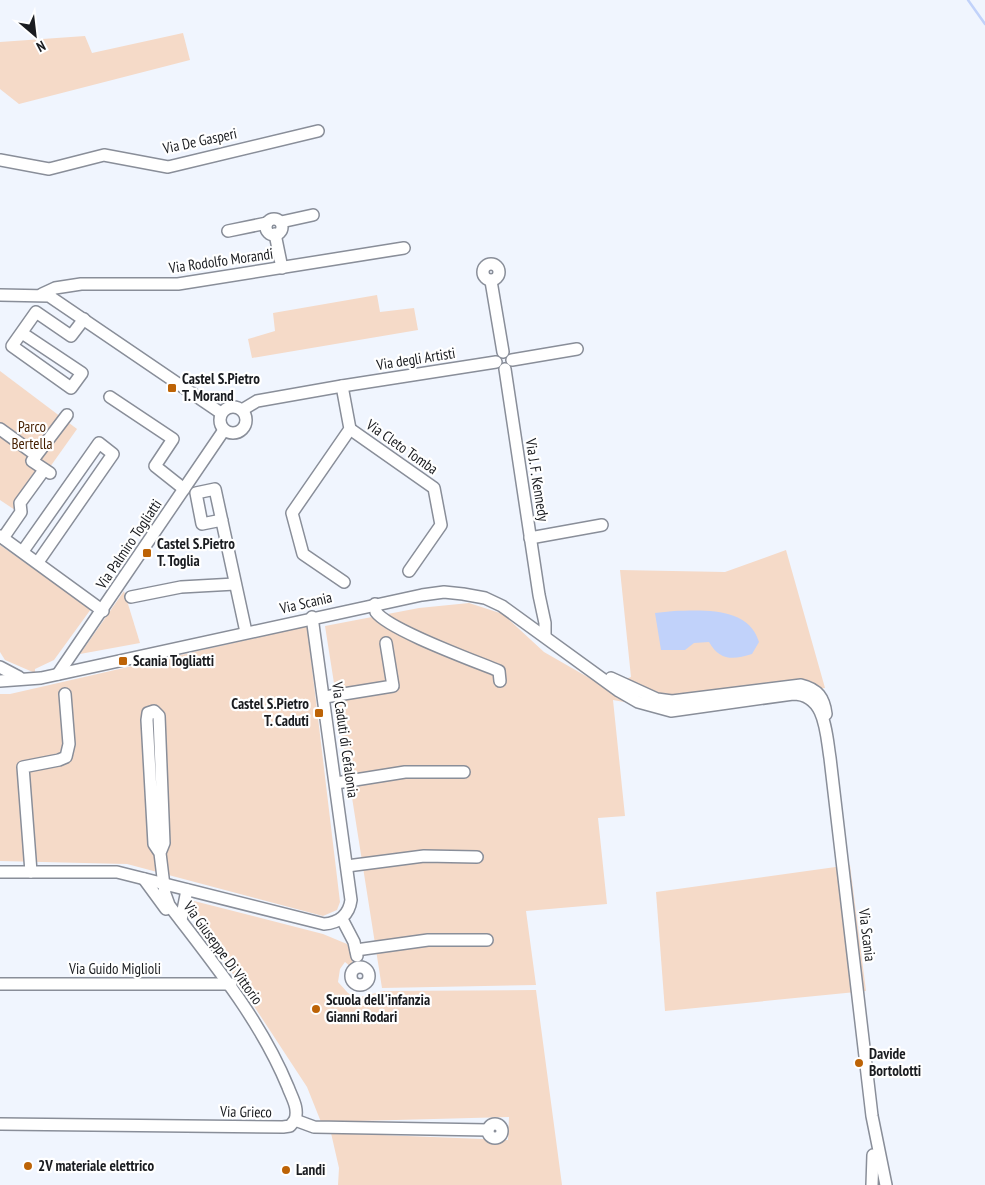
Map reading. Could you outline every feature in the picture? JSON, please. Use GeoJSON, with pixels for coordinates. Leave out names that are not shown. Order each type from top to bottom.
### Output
{"type":"FeatureCollection","features":[{"type":"Feature","properties":{"kind":"street","name":"Via De Gasperi"},"geometry":{"type":"LineString","coordinates":[[0,160],[48,169],[104,156],[168,166],[318,131]]}},
{"type":"Feature","properties":{"kind":"street"},"geometry":{"type":"LineString","coordinates":[[228,231],[267,224],[272,219],[281,222],[313,215]]}},
{"type":"Feature","properties":{"kind":"street"},"geometry":{"type":"LineString","coordinates":[[275,234],[281,230],[281,222]]}},
{"type":"Feature","properties":{"kind":"street"},"geometry":{"type":"LineString","coordinates":[[267,224],[268,230],[275,234],[282,268]]}},
{"type":"Feature","properties":{"kind":"street","name":"Via Rodolfo Morandi"},"geometry":{"type":"LineString","coordinates":[[42,294],[55,288],[81,284],[178,284],[404,248]]}},
{"type":"Feature","properties":{"kind":"street"},"geometry":{"type":"LineString","coordinates":[[491,281],[503,352],[509,354],[504,364]]}},
{"type":"Feature","properties":{"kind":"street"},"geometry":{"type":"LineString","coordinates":[[0,295],[42,294],[56,300],[221,413]]}},
{"type":"Feature","properties":{"kind":"street"},"geometry":{"type":"LineString","coordinates":[[22,333],[82,373],[71,388],[12,346],[36,312],[71,336],[84,319]]}},
{"type":"Feature","properties":{"kind":"street","name":"Via degli Artisti"},"geometry":{"type":"LineString","coordinates":[[242,410],[257,401],[342,386],[504,364],[577,349]]}},
{"type":"Feature","properties":{"kind":"street","name":"Via J. F. Kennedy"},"geometry":{"type":"LineString","coordinates":[[504,364],[539,595],[545,623],[545,636]]}},
{"type":"Feature","properties":{"kind":"street"},"geometry":{"type":"LineString","coordinates":[[342,386],[350,429],[292,513],[303,554],[344,582]]}},
{"type":"Feature","properties":{"kind":"street"},"geometry":{"type":"LineString","coordinates":[[110,397],[172,439],[155,466],[184,489]]}},
{"type":"Feature","properties":{"kind":"street"},"geometry":{"type":"LineString","coordinates":[[230,406],[242,410],[246,421],[243,429],[234,434],[224,430],[220,425],[221,413],[230,406]]}},
{"type":"Feature","properties":{"kind":"street"},"geometry":{"type":"LineString","coordinates":[[66,414],[32,461],[47,472],[20,503],[21,512],[2,537],[103,611]]}},
{"type":"Feature","properties":{"kind":"street"},"geometry":{"type":"LineString","coordinates":[[0,429],[36,455]]}},
{"type":"Feature","properties":{"kind":"street","name":"Via Cleto Tomba"},"geometry":{"type":"LineString","coordinates":[[350,429],[434,488],[441,525],[409,571]]}},
{"type":"Feature","properties":{"kind":"street","name":"Via Palmiro Togliatti"},"geometry":{"type":"LineString","coordinates":[[58,674],[103,611],[224,430]]}},
{"type":"Feature","properties":{"kind":"street"},"geometry":{"type":"LineString","coordinates":[[23,551],[99,443],[113,454],[38,562]]}},
{"type":"Feature","properties":{"kind":"street"},"geometry":{"type":"LineString","coordinates":[[222,520],[246,632]]}},
{"type":"Feature","properties":{"kind":"street"},"geometry":{"type":"LineString","coordinates":[[530,538],[602,526]]}},
{"type":"Feature","properties":{"kind":"street"},"geometry":{"type":"LineString","coordinates":[[131,597],[181,587],[235,584]]}},
{"type":"Feature","properties":{"kind":"street","name":"Via Scania"},"geometry":{"type":"LineString","coordinates":[[0,680],[41,678],[312,617],[444,592],[484,598],[502,606],[583,664],[645,695],[664,700],[794,685],[812,688],[823,700],[826,709],[830,758],[872,1116],[874,1156],[872,1185]]}},
{"type":"Feature","properties":{"kind":"street"},"geometry":{"type":"LineString","coordinates":[[529,624],[538,609],[539,595]]}},
{"type":"Feature","properties":{"kind":"street"},"geometry":{"type":"LineString","coordinates":[[375,604],[376,612],[387,621],[452,652],[499,671],[500,681]]}},
{"type":"Feature","properties":{"kind":"street","name":"Via Caduti di Cefalonia"},"geometry":{"type":"LineString","coordinates":[[312,617],[325,697],[351,900],[350,908],[342,918]]}},
{"type":"Feature","properties":{"kind":"street"},"geometry":{"type":"LineString","coordinates":[[325,697],[393,686],[386,643]]}},
{"type":"Feature","properties":{"kind":"street"},"geometry":{"type":"LineString","coordinates":[[0,667],[19,678]]}},
{"type":"Feature","properties":{"kind":"street"},"geometry":{"type":"LineString","coordinates":[[31,872],[22,771],[26,765],[59,760],[66,757],[69,744],[65,694]]}},
{"type":"Feature","properties":{"kind":"street"},"geometry":{"type":"LineString","coordinates":[[160,853],[154,844],[147,726],[148,714],[154,711],[159,716],[162,770],[164,843],[160,853],[163,883]]}},
{"type":"Feature","properties":{"kind":"street"},"geometry":{"type":"LineString","coordinates":[[336,783],[405,772],[464,772]]}},
{"type":"Feature","properties":{"kind":"street"},"geometry":{"type":"LineString","coordinates":[[347,866],[424,856],[477,857]]}},
{"type":"Feature","properties":{"kind":"street","name":"Via Giuseppe Di Vittorio"},"geometry":{"type":"LineString","coordinates":[[0,872],[117,872],[324,924],[332,924],[342,918]]}},
{"type":"Feature","properties":{"kind":"street"},"geometry":{"type":"LineString","coordinates":[[144,879],[169,913],[181,920],[187,890]]}},
{"type":"Feature","properties":{"kind":"street","name":"Via Giuseppe Di Vittorio"},"geometry":{"type":"LineString","coordinates":[[163,883],[169,904],[231,984],[258,1028],[284,1078],[297,1109],[296,1120]]}},
{"type":"Feature","properties":{"kind":"street"},"geometry":{"type":"LineString","coordinates":[[342,918],[352,936],[360,967]]}},
{"type":"Feature","properties":{"kind":"street"},"geometry":{"type":"LineString","coordinates":[[356,950],[428,940],[487,940]]}},
{"type":"Feature","properties":{"kind":"street","name":"Via Guido Miglioli"},"geometry":{"type":"LineString","coordinates":[[0,984],[231,984]]}},
{"type":"Feature","properties":{"kind":"street","name":"Via Scania"},"geometry":{"type":"LineString","coordinates":[[872,1116],[885,1184]]}},
{"type":"Feature","properties":{"kind":"street"},"geometry":{"type":"LineString","coordinates":[[296,1120],[314,1127],[488,1130]]}},
{"type":"Feature","properties":{"kind":"street","name":"Via Grieco"},"geometry":{"type":"LineString","coordinates":[[0,1124],[283,1127],[290,1126],[296,1120]]}},
{"type":"Feature","properties":{"kind":"street","name":"Via Scania"},"geometry":{"type":"LineString","coordinates":[[867,1185],[874,1156]]}},
{"type":"Feature","properties":{"kind":"green space"},"geometry":{"type":"Polygon","coordinates":[[[183,33],[190,60],[19,104],[0,89],[0,42],[85,36],[92,53],[183,33]]]}},
{"type":"Feature","properties":{"kind":"green space"},"geometry":{"type":"Polygon","coordinates":[[[377,295],[380,312],[414,308],[418,330],[252,358],[248,339],[275,331],[273,313],[377,295]]]}},
{"type":"Feature","properties":{"kind":"green space","name":"Parco Bertella"},"geometry":{"type":"Polygon","coordinates":[[[0,371],[77,429],[18,512],[0,500],[0,371]]]}},
{"type":"Feature","properties":{"kind":"green space"},"geometry":{"type":"Polygon","coordinates":[[[0,545],[91,609],[54,660],[35,669],[35,673],[5,660],[0,652],[0,545]]]}},
{"type":"Feature","properties":{"kind":"green space"},"geometry":{"type":"Polygon","coordinates":[[[786,550],[825,688],[663,709],[613,700],[625,816],[598,818],[607,904],[526,911],[536,985],[382,988],[325,626],[419,608],[469,603],[503,614],[544,652],[612,691],[612,685],[631,677],[620,570],[725,572],[786,550]]]}},
{"type":"Feature","properties":{"kind":"green space"},"geometry":{"type":"Polygon","coordinates":[[[124,591],[140,643],[80,654],[124,591]]]}},
{"type":"Feature","properties":{"kind":"green space"},"geometry":{"type":"Polygon","coordinates":[[[307,626],[340,902],[337,910],[323,916],[127,864],[0,861],[0,694],[10,694],[307,626]]]}},
{"type":"Feature","properties":{"kind":"green space"},"geometry":{"type":"Polygon","coordinates":[[[850,865],[866,991],[665,1011],[656,892],[850,865]]]}},
{"type":"Feature","properties":{"kind":"green space"},"geometry":{"type":"Polygon","coordinates":[[[194,901],[323,934],[347,944],[354,956],[351,967],[345,962],[340,969],[338,982],[348,993],[357,998],[383,991],[536,990],[562,1185],[338,1185],[339,1168],[331,1133],[508,1140],[509,1117],[321,1122],[307,1087],[189,907],[194,901]]]}},
{"type":"Feature","properties":{"kind":"water"},"geometry":{"type":"Polygon","coordinates":[[[711,611],[736,617],[746,622],[754,631],[759,642],[752,654],[733,658],[722,656],[709,642],[694,643],[685,650],[661,650],[655,613],[711,611]]]}},
{"type":"Feature","properties":{"kind":"waterway"},"geometry":{"type":"LineString","coordinates":[[968,0],[985,24]]}},
{"type":"Feature","properties":{"kind":"place","name":"Castel S.Pietro T. Morand"},"geometry":{"type":"Point","coordinates":[172,388]}},
{"type":"Feature","properties":{"kind":"place","name":"Castel S.Pietro T. Toglia"},"geometry":{"type":"Point","coordinates":[147,553]}},
{"type":"Feature","properties":{"kind":"place","name":"Scania Togliatti"},"geometry":{"type":"Point","coordinates":[123,661]}},
{"type":"Feature","properties":{"kind":"place","name":"Castel S.Pietro T. Caduti"},"geometry":{"type":"Point","coordinates":[319,713]}},
{"type":"Feature","properties":{"kind":"place","name":"Scuola dell'infanzia Gianni Rodari"},"geometry":{"type":"Point","coordinates":[316,1009]}},
{"type":"Feature","properties":{"kind":"place","name":"Davide Bortolotti"},"geometry":{"type":"Point","coordinates":[859,1063]}},
{"type":"Feature","properties":{"kind":"place","name":"2V materiale elettrico"},"geometry":{"type":"Point","coordinates":[28,1166]}},
{"type":"Feature","properties":{"kind":"place","name":"Landi"},"geometry":{"type":"Point","coordinates":[286,1170]}}]}
